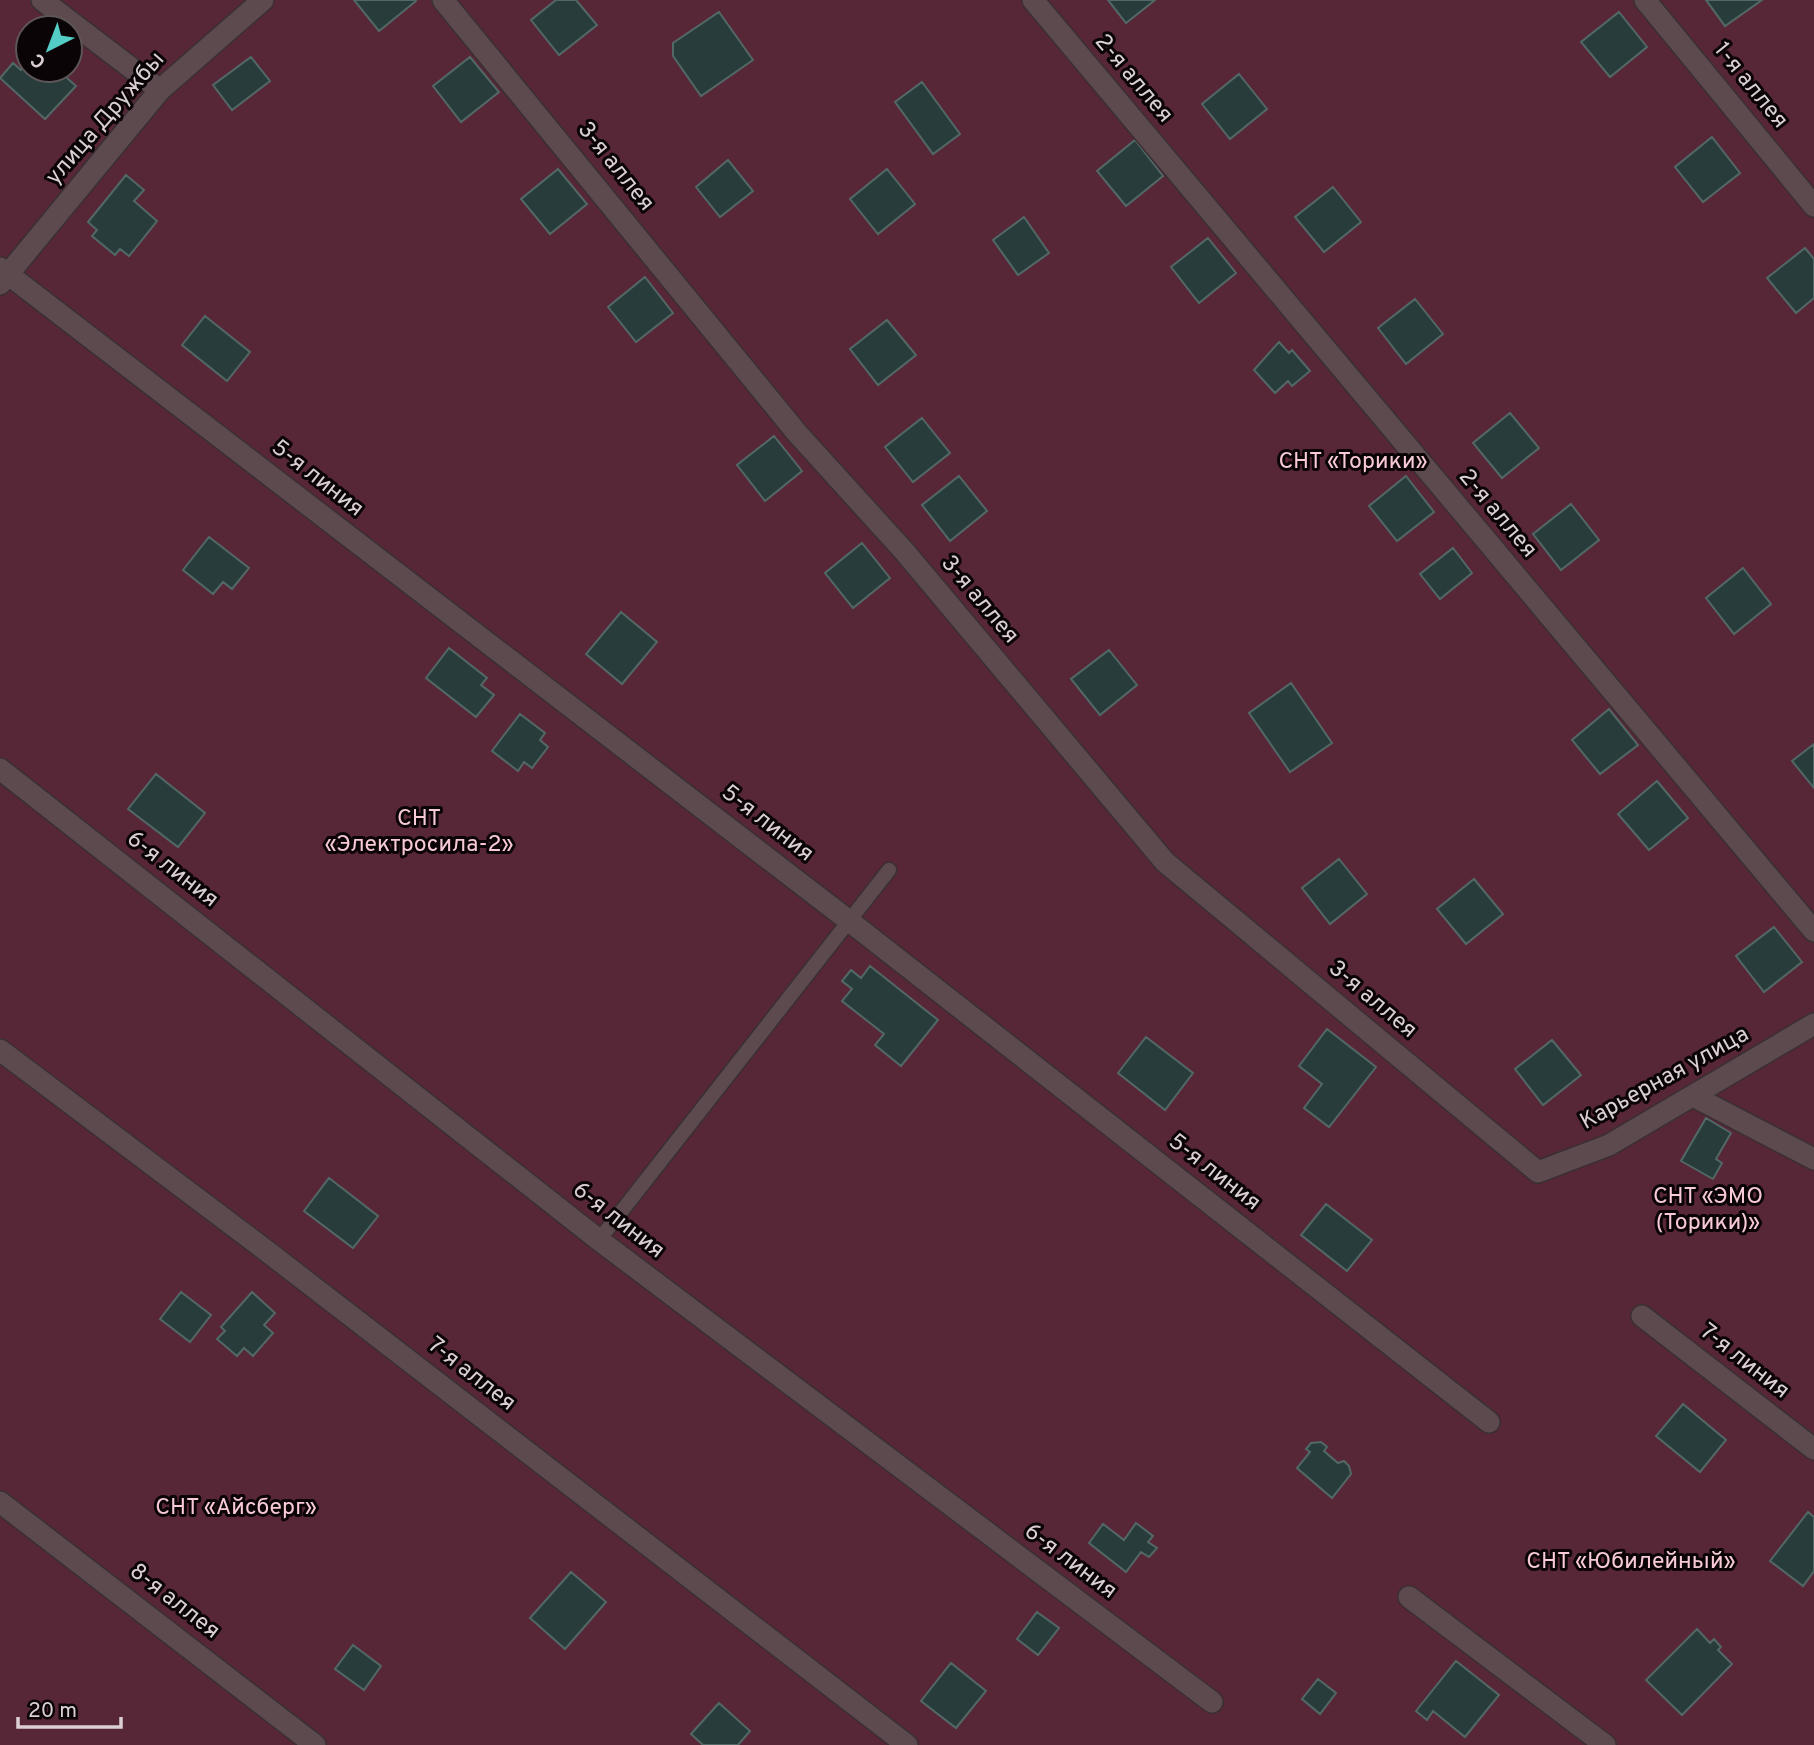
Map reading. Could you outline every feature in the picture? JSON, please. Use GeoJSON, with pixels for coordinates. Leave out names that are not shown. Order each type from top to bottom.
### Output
{"type":"FeatureCollection","features":[{"type":"Feature","properties":{"kind":"street"},"geometry":{"type":"LineString","coordinates":[[42,0],[160,90]]}},
{"type":"Feature","properties":{"kind":"street","name":"улица Дружбы"},"geometry":{"type":"LineString","coordinates":[[3,275],[160,90],[263,0]]}},
{"type":"Feature","properties":{"kind":"street","name":"3-я аллея"},"geometry":{"type":"LineString","coordinates":[[443,0],[797,433],[904,551],[1165,862],[1538,1172]]}},
{"type":"Feature","properties":{"kind":"street","name":"2-я аллея"},"geometry":{"type":"LineString","coordinates":[[1033,0],[1814,931]]}},
{"type":"Feature","properties":{"kind":"street","name":"1-я аллея"},"geometry":{"type":"LineString","coordinates":[[1645,0],[1814,206]]}},
{"type":"Feature","properties":{"kind":"street","name":"5-я линия"},"geometry":{"type":"LineString","coordinates":[[3,275],[848,920],[1489,1422]]}},
{"type":"Feature","properties":{"kind":"street","name":"6-я линия"},"geometry":{"type":"LineString","coordinates":[[0,769],[599,1240],[1212,1702]]}},
{"type":"Feature","properties":{"kind":"street","name":"Карьерная улица"},"geometry":{"type":"LineString","coordinates":[[1538,1172],[1609,1145],[1695,1097],[1814,1024]]}},
{"type":"Feature","properties":{"kind":"street","name":"7-я аллея"},"geometry":{"type":"LineString","coordinates":[[0,1050],[268,1252],[907,1745]]}},
{"type":"Feature","properties":{"kind":"street"},"geometry":{"type":"LineString","coordinates":[[1695,1097],[1814,1159]]}},
{"type":"Feature","properties":{"kind":"street","name":"7-я линия"},"geometry":{"type":"LineString","coordinates":[[1642,1316],[1814,1449]]}},
{"type":"Feature","properties":{"kind":"street","name":"8-я аллея"},"geometry":{"type":"LineString","coordinates":[[0,1502],[314,1745]]}},
{"type":"Feature","properties":{"kind":"street"},"geometry":{"type":"LineString","coordinates":[[1409,1597],[1605,1745]]}},
{"type":"Feature","properties":{"kind":"lane"},"geometry":{"type":"LineString","coordinates":[[599,1240],[889,870]]}},
{"type":"Feature","properties":{"kind":"green space"},"geometry":{"type":"Polygon","coordinates":[[[0,0],[1645,0],[1814,206],[1814,1745],[0,1745],[0,0]]]}},
{"type":"Feature","properties":{"kind":"green space"},"geometry":{"type":"Polygon","coordinates":[[[1658,0],[1814,0],[1814,195],[1658,0]]]}},
{"type":"Feature","properties":{"kind":"building"},"geometry":{"type":"Polygon","coordinates":[[[354,0],[415,0],[416,1],[379,31],[354,0]]]}},
{"type":"Feature","properties":{"kind":"building"},"geometry":{"type":"Polygon","coordinates":[[[556,0],[576,0],[597,25],[559,55],[531,20],[556,0]]]}},
{"type":"Feature","properties":{"kind":"building"},"geometry":{"type":"Polygon","coordinates":[[[1108,0],[1155,0],[1126,23],[1108,0]]]}},
{"type":"Feature","properties":{"kind":"building"},"geometry":{"type":"Polygon","coordinates":[[[1706,0],[1762,0],[1725,26],[1706,0]]]}},
{"type":"Feature","properties":{"kind":"building"},"geometry":{"type":"Polygon","coordinates":[[[719,12],[753,60],[701,96],[673,56],[673,43],[719,12]]]}},
{"type":"Feature","properties":{"kind":"building"},"geometry":{"type":"Polygon","coordinates":[[[1619,12],[1647,47],[1610,77],[1581,42],[1619,12]]]}},
{"type":"Feature","properties":{"kind":"building"},"geometry":{"type":"Polygon","coordinates":[[[251,57],[270,81],[232,110],[213,85],[251,57]]]}},
{"type":"Feature","properties":{"kind":"building"},"geometry":{"type":"Polygon","coordinates":[[[470,57],[499,92],[461,122],[433,86],[470,57]]]}},
{"type":"Feature","properties":{"kind":"building"},"geometry":{"type":"Polygon","coordinates":[[[13,63],[14,84],[76,86],[45,119],[0,78],[13,63]]]}},
{"type":"Feature","properties":{"kind":"building"},"geometry":{"type":"Polygon","coordinates":[[[1239,74],[1267,109],[1230,139],[1202,104],[1239,74]]]}},
{"type":"Feature","properties":{"kind":"building"},"geometry":{"type":"Polygon","coordinates":[[[922,82],[960,134],[933,154],[895,102],[922,82]]]}},
{"type":"Feature","properties":{"kind":"building"},"geometry":{"type":"Polygon","coordinates":[[[1712,137],[1740,173],[1703,202],[1675,167],[1712,137]]]}},
{"type":"Feature","properties":{"kind":"building"},"geometry":{"type":"Polygon","coordinates":[[[1135,140],[1163,176],[1126,206],[1097,171],[1135,140]]]}},
{"type":"Feature","properties":{"kind":"building"},"geometry":{"type":"Polygon","coordinates":[[[728,160],[753,191],[720,217],[696,187],[728,160]]]}},
{"type":"Feature","properties":{"kind":"building"},"geometry":{"type":"Polygon","coordinates":[[[558,169],[587,204],[550,234],[521,199],[558,169]]]}},
{"type":"Feature","properties":{"kind":"building"},"geometry":{"type":"Polygon","coordinates":[[[887,169],[915,204],[878,234],[850,199],[887,169]]]}},
{"type":"Feature","properties":{"kind":"building"},"geometry":{"type":"Polygon","coordinates":[[[126,175],[144,190],[134,201],[157,221],[129,256],[120,249],[115,255],[92,236],[97,230],[88,222],[126,175]]]}},
{"type":"Feature","properties":{"kind":"building"},"geometry":{"type":"Polygon","coordinates":[[[1333,187],[1361,222],[1324,252],[1295,217],[1333,187]]]}},
{"type":"Feature","properties":{"kind":"building"},"geometry":{"type":"Polygon","coordinates":[[[1024,217],[1049,253],[1018,275],[993,240],[1024,217]]]}},
{"type":"Feature","properties":{"kind":"building"},"geometry":{"type":"Polygon","coordinates":[[[1208,238],[1236,273],[1199,303],[1171,267],[1208,238]]]}},
{"type":"Feature","properties":{"kind":"building"},"geometry":{"type":"Polygon","coordinates":[[[1805,248],[1814,259],[1814,298],[1796,313],[1767,278],[1805,248]]]}},
{"type":"Feature","properties":{"kind":"building"},"geometry":{"type":"Polygon","coordinates":[[[645,277],[673,313],[636,342],[608,307],[645,277]]]}},
{"type":"Feature","properties":{"kind":"building"},"geometry":{"type":"Polygon","coordinates":[[[1415,299],[1443,334],[1406,364],[1378,328],[1415,299]]]}},
{"type":"Feature","properties":{"kind":"building"},"geometry":{"type":"Polygon","coordinates":[[[205,316],[250,352],[227,381],[182,345],[205,316]]]}},
{"type":"Feature","properties":{"kind":"building"},"geometry":{"type":"Polygon","coordinates":[[[887,320],[916,355],[878,385],[850,349],[887,320]]]}},
{"type":"Feature","properties":{"kind":"building"},"geometry":{"type":"Polygon","coordinates":[[[1279,342],[1289,353],[1292,350],[1310,371],[1292,386],[1288,381],[1275,393],[1254,370],[1279,342]]]}},
{"type":"Feature","properties":{"kind":"building"},"geometry":{"type":"Polygon","coordinates":[[[1510,413],[1539,448],[1502,478],[1473,443],[1510,413]]]}},
{"type":"Feature","properties":{"kind":"building"},"geometry":{"type":"Polygon","coordinates":[[[922,418],[950,453],[913,482],[885,447],[922,418]]]}},
{"type":"Feature","properties":{"kind":"building"},"geometry":{"type":"Polygon","coordinates":[[[774,436],[802,471],[765,501],[737,465],[774,436]]]}},
{"type":"Feature","properties":{"kind":"building"},"geometry":{"type":"Polygon","coordinates":[[[959,476],[987,511],[950,541],[922,505],[959,476]]]}},
{"type":"Feature","properties":{"kind":"building"},"geometry":{"type":"Polygon","coordinates":[[[1406,476],[1434,512],[1397,541],[1369,506],[1406,476]]]}},
{"type":"Feature","properties":{"kind":"building"},"geometry":{"type":"Polygon","coordinates":[[[1571,504],[1599,540],[1561,570],[1533,534],[1571,504]]]}},
{"type":"Feature","properties":{"kind":"building"},"geometry":{"type":"Polygon","coordinates":[[[209,537],[249,568],[232,589],[223,582],[213,594],[183,570],[209,537]]]}},
{"type":"Feature","properties":{"kind":"building"},"geometry":{"type":"Polygon","coordinates":[[[862,543],[890,578],[853,608],[825,573],[862,543]]]}},
{"type":"Feature","properties":{"kind":"building"},"geometry":{"type":"Polygon","coordinates":[[[1453,548],[1472,573],[1440,599],[1420,574],[1453,548]]]}},
{"type":"Feature","properties":{"kind":"building"},"geometry":{"type":"Polygon","coordinates":[[[1743,568],[1771,604],[1734,634],[1706,598],[1743,568]]]}},
{"type":"Feature","properties":{"kind":"building"},"geometry":{"type":"Polygon","coordinates":[[[621,612],[657,642],[622,684],[586,654],[621,612]]]}},
{"type":"Feature","properties":{"kind":"building"},"geometry":{"type":"Polygon","coordinates":[[[449,648],[487,678],[481,685],[494,695],[476,717],[426,678],[449,648]]]}},
{"type":"Feature","properties":{"kind":"building"},"geometry":{"type":"Polygon","coordinates":[[[1109,650],[1137,685],[1100,715],[1071,679],[1109,650]]]}},
{"type":"Feature","properties":{"kind":"building"},"geometry":{"type":"Polygon","coordinates":[[[1291,683],[1332,743],[1290,772],[1249,713],[1291,683]]]}},
{"type":"Feature","properties":{"kind":"building"},"geometry":{"type":"Polygon","coordinates":[[[1609,709],[1638,745],[1600,774],[1572,740],[1609,709]]]}},
{"type":"Feature","properties":{"kind":"building"},"geometry":{"type":"Polygon","coordinates":[[[520,714],[545,733],[540,740],[548,747],[532,768],[524,762],[518,771],[492,751],[520,714]]]}},
{"type":"Feature","properties":{"kind":"building"},"geometry":{"type":"Polygon","coordinates":[[[1814,744],[1814,788],[1792,761],[1814,744]]]}},
{"type":"Feature","properties":{"kind":"building"},"geometry":{"type":"Polygon","coordinates":[[[156,774],[205,813],[178,847],[128,809],[156,774]]]}},
{"type":"Feature","properties":{"kind":"building"},"geometry":{"type":"Polygon","coordinates":[[[1657,781],[1688,818],[1649,850],[1618,814],[1657,781]]]}},
{"type":"Feature","properties":{"kind":"building"},"geometry":{"type":"Polygon","coordinates":[[[1339,859],[1367,894],[1330,924],[1302,888],[1339,859]]]}},
{"type":"Feature","properties":{"kind":"building"},"geometry":{"type":"Polygon","coordinates":[[[1474,879],[1503,914],[1466,944],[1437,909],[1474,879]]]}},
{"type":"Feature","properties":{"kind":"building"},"geometry":{"type":"Polygon","coordinates":[[[1774,927],[1802,962],[1764,992],[1736,956],[1774,927]]]}},
{"type":"Feature","properties":{"kind":"building"},"geometry":{"type":"Polygon","coordinates":[[[870,966],[938,1020],[901,1066],[875,1045],[884,1034],[842,1001],[852,989],[842,981],[851,970],[861,978],[870,966]]]}},
{"type":"Feature","properties":{"kind":"building"},"geometry":{"type":"Polygon","coordinates":[[[1327,1029],[1376,1067],[1329,1127],[1304,1108],[1322,1084],[1299,1066],[1327,1029]]]}},
{"type":"Feature","properties":{"kind":"building"},"geometry":{"type":"Polygon","coordinates":[[[1146,1037],[1193,1073],[1165,1110],[1118,1073],[1146,1037]]]}},
{"type":"Feature","properties":{"kind":"building"},"geometry":{"type":"Polygon","coordinates":[[[1552,1040],[1581,1075],[1543,1105],[1515,1069],[1552,1040]]]}},
{"type":"Feature","properties":{"kind":"building"},"geometry":{"type":"Polygon","coordinates":[[[1706,1118],[1731,1133],[1716,1159],[1722,1163],[1713,1179],[1681,1161],[1706,1118]]]}},
{"type":"Feature","properties":{"kind":"building"},"geometry":{"type":"Polygon","coordinates":[[[329,1178],[378,1216],[353,1248],[304,1211],[329,1178]]]}},
{"type":"Feature","properties":{"kind":"building"},"geometry":{"type":"Polygon","coordinates":[[[1326,1204],[1372,1240],[1347,1271],[1301,1235],[1326,1204]]]}},
{"type":"Feature","properties":{"kind":"building"},"geometry":{"type":"Polygon","coordinates":[[[181,1292],[211,1315],[190,1342],[160,1319],[181,1292]]]}},
{"type":"Feature","properties":{"kind":"building"},"geometry":{"type":"Polygon","coordinates":[[[252,1292],[275,1313],[264,1325],[273,1333],[253,1356],[244,1348],[237,1356],[217,1339],[225,1331],[221,1327],[252,1292]]]}},
{"type":"Feature","properties":{"kind":"building"},"geometry":{"type":"Polygon","coordinates":[[[1683,1404],[1726,1440],[1700,1472],[1656,1436],[1683,1404]]]}},
{"type":"Feature","properties":{"kind":"building"},"geometry":{"type":"Polygon","coordinates":[[[1321,1442],[1327,1447],[1324,1451],[1338,1463],[1344,1461],[1349,1466],[1351,1474],[1332,1498],[1297,1468],[1310,1452],[1306,1449],[1311,1443],[1321,1442]]]}},
{"type":"Feature","properties":{"kind":"building"},"geometry":{"type":"Polygon","coordinates":[[[1808,1512],[1814,1517],[1814,1571],[1803,1586],[1770,1561],[1808,1512]]]}},
{"type":"Feature","properties":{"kind":"building"},"geometry":{"type":"Polygon","coordinates":[[[1136,1523],[1153,1536],[1148,1542],[1157,1548],[1149,1557],[1141,1552],[1126,1572],[1089,1543],[1103,1524],[1124,1540],[1136,1523]]]}},
{"type":"Feature","properties":{"kind":"building"},"geometry":{"type":"Polygon","coordinates":[[[571,1572],[606,1602],[565,1649],[530,1618],[571,1572]]]}},
{"type":"Feature","properties":{"kind":"building"},"geometry":{"type":"Polygon","coordinates":[[[1037,1612],[1059,1628],[1038,1655],[1017,1639],[1037,1612]]]}},
{"type":"Feature","properties":{"kind":"building"},"geometry":{"type":"Polygon","coordinates":[[[1697,1629],[1710,1643],[1714,1639],[1721,1647],[1718,1650],[1732,1664],[1682,1715],[1646,1680],[1697,1629]]]}},
{"type":"Feature","properties":{"kind":"building"},"geometry":{"type":"Polygon","coordinates":[[[353,1645],[381,1666],[364,1690],[335,1669],[353,1645]]]}},
{"type":"Feature","properties":{"kind":"building"},"geometry":{"type":"Polygon","coordinates":[[[1456,1661],[1499,1695],[1465,1737],[1433,1711],[1427,1720],[1416,1711],[1456,1661]]]}},
{"type":"Feature","properties":{"kind":"building"},"geometry":{"type":"Polygon","coordinates":[[[951,1663],[986,1691],[956,1728],[921,1701],[951,1663]]]}},
{"type":"Feature","properties":{"kind":"building"},"geometry":{"type":"Polygon","coordinates":[[[1318,1679],[1336,1693],[1320,1714],[1302,1699],[1318,1679]]]}},
{"type":"Feature","properties":{"kind":"building"},"geometry":{"type":"Polygon","coordinates":[[[719,1703],[750,1731],[738,1745],[703,1745],[691,1734],[719,1703]]]}},
{"type":"Feature","properties":{"kind":"park label","name":"СНТ «Торики»"},"geometry":{"type":"Point","coordinates":[1353,462]}},
{"type":"Feature","properties":{"kind":"park label","name":"СНТ «Электросила-2»"},"geometry":{"type":"Point","coordinates":[419,832]}},
{"type":"Feature","properties":{"kind":"park label","name":"СНТ «ЭМО (Торики)»"},"geometry":{"type":"Point","coordinates":[1708,1210]}},
{"type":"Feature","properties":{"kind":"park label","name":"СНТ «Айсберг»"},"geometry":{"type":"Point","coordinates":[236,1508]}},
{"type":"Feature","properties":{"kind":"park label","name":"СНТ «Юбилейный»"},"geometry":{"type":"Point","coordinates":[1631,1562]}}]}
